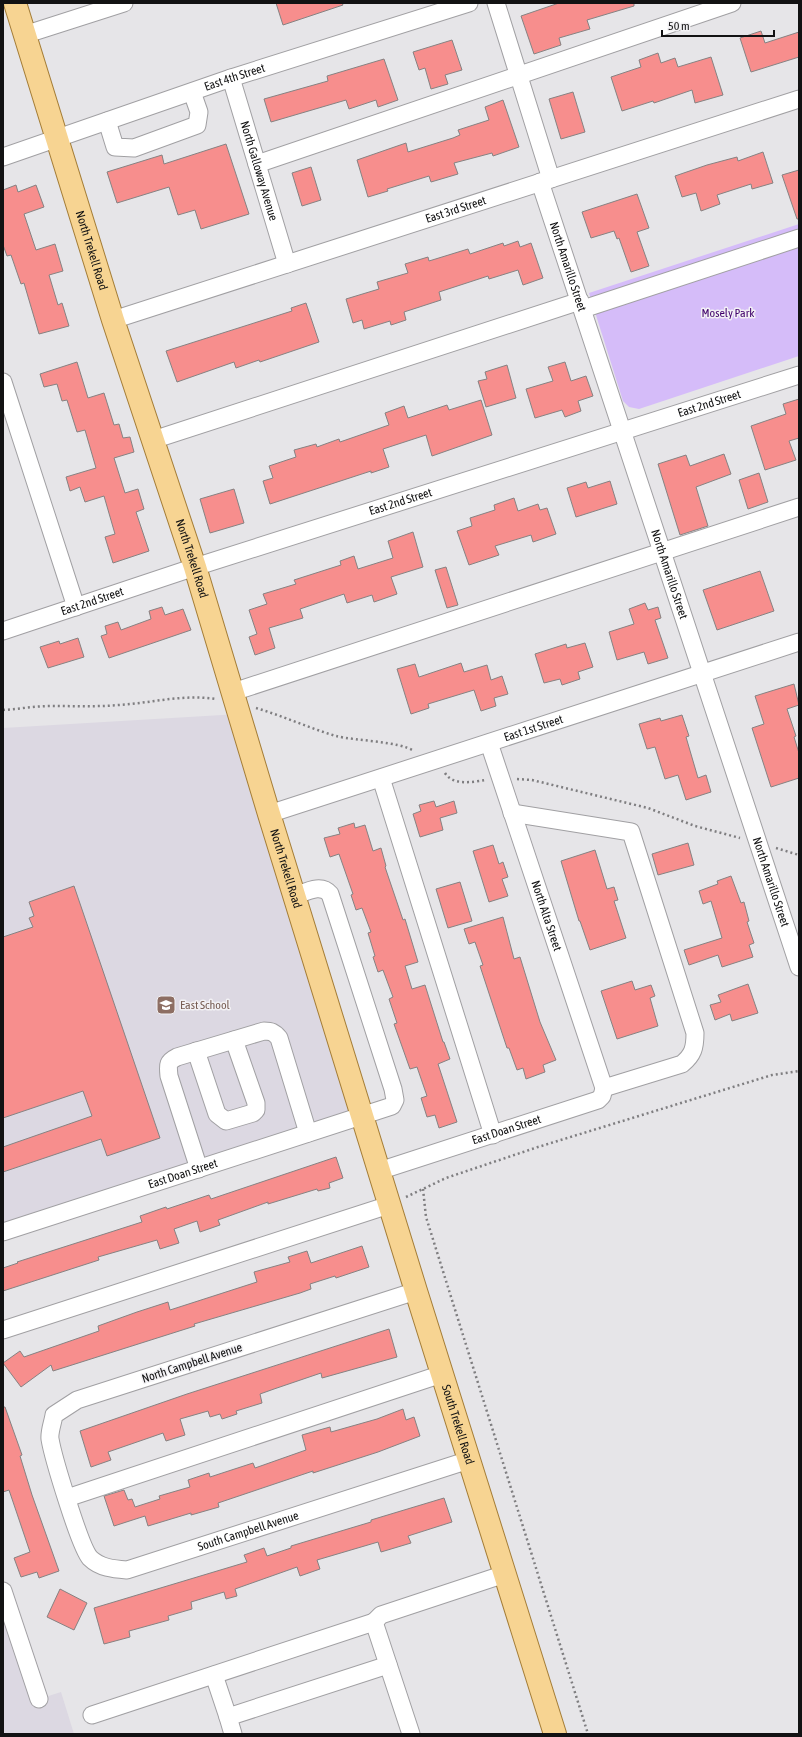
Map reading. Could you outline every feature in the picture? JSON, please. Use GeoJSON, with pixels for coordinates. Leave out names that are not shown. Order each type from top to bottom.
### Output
{"type":"FeatureCollection","features":[{"type":"Feature","properties":{"kind":"main road","name":"North Trekell Road"},"geometry":{"type":"LineString","coordinates":[[15,3],[113,320],[196,567],[269,814],[362,1115]]}},
{"type":"Feature","properties":{"kind":"main road","name":"South Trekell Road"},"geometry":{"type":"LineString","coordinates":[[362,1115],[468,1460],[555,1734]]}},
{"type":"Feature","properties":{"kind":"street"},"geometry":{"type":"LineString","coordinates":[[24,35],[124,3]]}},
{"type":"Feature","properties":{"kind":"street","name":"East 4th Street"},"geometry":{"type":"LineString","coordinates":[[3,156],[231,78],[469,3]]}},
{"type":"Feature","properties":{"kind":"street","name":"North Amarillo Street"},"geometry":{"type":"LineString","coordinates":[[496,3],[519,75],[546,181],[581,305],[799,967]]}},
{"type":"Feature","properties":{"kind":"street"},"geometry":{"type":"LineString","coordinates":[[257,164],[732,3]]}},
{"type":"Feature","properties":{"kind":"street","name":"North Galloway Avenue"},"geometry":{"type":"LineString","coordinates":[[231,78],[287,264]]}},
{"type":"Feature","properties":{"kind":"street"},"geometry":{"type":"LineString","coordinates":[[107,121],[115,147],[134,148],[198,125],[199,112],[192,92]]}},
{"type":"Feature","properties":{"kind":"street","name":"East 3rd Street"},"geometry":{"type":"LineString","coordinates":[[113,320],[799,99]]}},
{"type":"Feature","properties":{"kind":"street"},"geometry":{"type":"LineString","coordinates":[[153,440],[799,238]]}},
{"type":"Feature","properties":{"kind":"street","name":"East 2nd Street"},"geometry":{"type":"LineString","coordinates":[[3,631],[196,567],[799,375]]}},
{"type":"Feature","properties":{"kind":"street"},"geometry":{"type":"LineString","coordinates":[[3,382],[76,607]]}},
{"type":"Feature","properties":{"kind":"street"},"geometry":{"type":"LineString","coordinates":[[234,697],[662,551],[799,507]]}},
{"type":"Feature","properties":{"kind":"street","name":"East 1st Street"},"geometry":{"type":"LineString","coordinates":[[269,814],[799,642]]}},
{"type":"Feature","properties":{"kind":"street","name":"North Alta Street"},"geometry":{"type":"LineString","coordinates":[[489,743],[604,1088]]}},
{"type":"Feature","properties":{"kind":"street"},"geometry":{"type":"LineString","coordinates":[[381,778],[493,1134]]}},
{"type":"Feature","properties":{"kind":"street"},"geometry":{"type":"LineString","coordinates":[[512,813],[631,832],[695,1033],[695,1046],[690,1057],[682,1064],[604,1088]]}},
{"type":"Feature","properties":{"kind":"street","name":"East Doan Street"},"geometry":{"type":"LineString","coordinates":[[3,1232],[392,1106],[395,1100],[393,1089],[330,894],[326,889],[319,888],[294,896]]}},
{"type":"Feature","properties":{"kind":"street"},"geometry":{"type":"LineString","coordinates":[[199,1168],[169,1076],[169,1061],[177,1057],[264,1031],[272,1031],[279,1038],[308,1133]]}},
{"type":"Feature","properties":{"kind":"street"},"geometry":{"type":"LineString","coordinates":[[196,1051],[217,1114],[226,1121],[253,1113],[256,1110],[256,1103],[234,1040]]}},
{"type":"Feature","properties":{"kind":"street","name":"East Doan Street"},"geometry":{"type":"LineString","coordinates":[[379,1171],[598,1100],[602,1096],[604,1088]]}},
{"type":"Feature","properties":{"kind":"street"},"geometry":{"type":"LineString","coordinates":[[3,1330],[389,1205]]}},
{"type":"Feature","properties":{"kind":"street","name":"North Campbell Avenue"},"geometry":{"type":"LineString","coordinates":[[67,1498],[50,1438],[54,1415],[77,1400],[416,1291]]}},
{"type":"Feature","properties":{"kind":"street"},"geometry":{"type":"LineString","coordinates":[[67,1498],[442,1374]]}},
{"type":"Feature","properties":{"kind":"street","name":"South Campbell Avenue"},"geometry":{"type":"LineString","coordinates":[[67,1498],[82,1542],[90,1558],[108,1569],[127,1570],[468,1460]]}},
{"type":"Feature","properties":{"kind":"street"},"geometry":{"type":"LineString","coordinates":[[92,1714],[374,1622],[381,1614],[505,1574]]}},
{"type":"Feature","properties":{"kind":"street"},"geometry":{"type":"LineString","coordinates":[[3,1591],[39,1699]]}},
{"type":"Feature","properties":{"kind":"street"},"geometry":{"type":"LineString","coordinates":[[374,1622],[411,1734]]}},
{"type":"Feature","properties":{"kind":"street"},"geometry":{"type":"LineString","coordinates":[[228,1717],[388,1665]]}},
{"type":"Feature","properties":{"kind":"street"},"geometry":{"type":"LineString","coordinates":[[214,1675],[233,1734]]}},
{"type":"Feature","properties":{"kind":"path"},"geometry":{"type":"LineString","coordinates":[[3,710],[51,706],[83,707],[121,705],[185,698],[234,697]]}},
{"type":"Feature","properties":{"kind":"path"},"geometry":{"type":"LineString","coordinates":[[389,1205],[446,1178],[538,1147],[772,1075],[799,1071]]}},
{"type":"Feature","properties":{"kind":"path"},"geometry":{"type":"LineString","coordinates":[[423,1189],[428,1225],[588,1734]]}},
{"type":"Feature","properties":{"kind":"shaded area","name":"East School"},"geometry":{"type":"Polygon","coordinates":[[[239,714],[362,1115],[3,1232],[3,728],[239,714]]]}},
{"type":"Feature","properties":{"kind":"shaded area"},"geometry":{"type":"Polygon","coordinates":[[[3,1591],[39,1699],[61,1692],[74,1734],[3,1734],[3,1591]]]}},
{"type":"Feature","properties":{"kind":"green space","name":"Mosely Park"},"geometry":{"type":"Polygon","coordinates":[[[799,224],[799,356],[639,409],[629,407],[623,401],[589,293],[799,224]]]}},
{"type":"Feature","properties":{"kind":"building"},"geometry":{"type":"Polygon","coordinates":[[[276,3],[342,3],[343,5],[283,25],[276,3]]]}},
{"type":"Feature","properties":{"kind":"building"},"geometry":{"type":"Polygon","coordinates":[[[559,3],[634,3],[634,6],[587,20],[590,29],[559,38],[561,45],[534,54],[521,16],[559,3]]]}},
{"type":"Feature","properties":{"kind":"building"},"geometry":{"type":"Polygon","coordinates":[[[761,31],[765,43],[799,32],[799,57],[751,72],[740,38],[761,31]]]}},
{"type":"Feature","properties":{"kind":"building"},"geometry":{"type":"Polygon","coordinates":[[[452,40],[462,70],[445,75],[448,84],[431,89],[425,68],[419,70],[413,52],[452,40]]]}},
{"type":"Feature","properties":{"kind":"building"},"geometry":{"type":"Polygon","coordinates":[[[658,53],[661,63],[675,58],[678,67],[711,57],[723,95],[695,103],[692,90],[654,103],[653,101],[622,111],[611,77],[641,67],[639,60],[658,53]]]}},
{"type":"Feature","properties":{"kind":"building"},"geometry":{"type":"Polygon","coordinates":[[[384,59],[398,100],[378,107],[376,100],[349,109],[346,100],[271,122],[264,99],[328,81],[327,76],[384,59]]]}},
{"type":"Feature","properties":{"kind":"building"},"geometry":{"type":"Polygon","coordinates":[[[573,92],[585,132],[561,139],[549,99],[573,92]]]}},
{"type":"Feature","properties":{"kind":"building"},"geometry":{"type":"Polygon","coordinates":[[[503,100],[519,147],[493,156],[492,153],[454,163],[458,174],[431,182],[429,176],[387,189],[388,191],[368,197],[357,160],[406,143],[408,152],[453,138],[460,135],[458,130],[489,120],[485,107],[503,100]]]}},
{"type":"Feature","properties":{"kind":"building"},"geometry":{"type":"Polygon","coordinates":[[[226,144],[249,214],[201,229],[195,210],[178,215],[169,187],[117,203],[107,172],[162,155],[164,164],[226,144]]]}},
{"type":"Feature","properties":{"kind":"building"},"geometry":{"type":"Polygon","coordinates":[[[763,152],[773,183],[752,189],[751,184],[717,195],[720,204],[701,211],[696,193],[682,197],[675,176],[707,165],[737,157],[738,161],[763,152]]]}},
{"type":"Feature","properties":{"kind":"building"},"geometry":{"type":"Polygon","coordinates":[[[311,167],[321,200],[302,206],[292,173],[311,167]]]}},
{"type":"Feature","properties":{"kind":"building"},"geometry":{"type":"Polygon","coordinates":[[[799,170],[799,219],[797,219],[782,175],[799,170]]]}},
{"type":"Feature","properties":{"kind":"building"},"geometry":{"type":"Polygon","coordinates":[[[16,185],[18,192],[36,185],[44,207],[24,214],[36,250],[55,244],[63,271],[49,275],[58,305],[62,303],[69,326],[39,334],[24,283],[21,284],[11,255],[7,256],[3,245],[3,190],[16,185]]]}},
{"type":"Feature","properties":{"kind":"building"},"geometry":{"type":"Polygon","coordinates":[[[637,194],[649,228],[637,232],[649,266],[631,272],[619,238],[617,239],[614,231],[591,238],[582,212],[637,194]]]}},
{"type":"Feature","properties":{"kind":"building"},"geometry":{"type":"Polygon","coordinates":[[[518,241],[520,247],[531,243],[543,278],[523,285],[518,270],[489,279],[488,276],[439,292],[441,300],[404,312],[406,320],[391,325],[390,321],[364,329],[362,320],[353,323],[346,299],[379,289],[377,282],[408,273],[405,264],[428,257],[429,261],[468,249],[470,254],[503,243],[504,246],[518,241]]]}},
{"type":"Feature","properties":{"kind":"building"},"geometry":{"type":"Polygon","coordinates":[[[306,303],[319,342],[260,362],[259,360],[236,368],[234,362],[177,382],[166,351],[292,311],[291,308],[306,303]]]}},
{"type":"Feature","properties":{"kind":"building"},"geometry":{"type":"Polygon","coordinates":[[[77,362],[88,398],[104,393],[114,425],[119,424],[123,438],[130,437],[134,452],[114,458],[125,493],[138,489],[144,509],[136,512],[149,551],[113,563],[105,537],[115,534],[104,496],[85,502],[80,487],[70,491],[66,477],[96,468],[85,430],[77,432],[67,400],[62,401],[57,384],[44,387],[40,374],[77,362]]]}},
{"type":"Feature","properties":{"kind":"building"},"geometry":{"type":"Polygon","coordinates":[[[565,362],[571,381],[586,376],[593,396],[578,401],[581,411],[565,417],[562,410],[535,418],[526,389],[553,381],[548,367],[565,362]]]}},
{"type":"Feature","properties":{"kind":"building"},"geometry":{"type":"Polygon","coordinates":[[[507,365],[516,398],[486,407],[478,381],[487,379],[485,372],[507,365]]]}},
{"type":"Feature","properties":{"kind":"building"},"geometry":{"type":"Polygon","coordinates":[[[799,399],[799,438],[789,441],[796,460],[765,470],[751,426],[786,414],[783,404],[799,399]]]}},
{"type":"Feature","properties":{"kind":"building"},"geometry":{"type":"Polygon","coordinates":[[[481,400],[492,435],[432,456],[426,435],[383,449],[389,467],[371,473],[371,471],[270,504],[263,481],[273,478],[269,466],[296,457],[294,450],[316,444],[317,447],[339,439],[340,442],[389,425],[385,413],[404,406],[408,418],[447,405],[449,410],[481,400]]]}},
{"type":"Feature","properties":{"kind":"building"},"geometry":{"type":"Polygon","coordinates":[[[724,454],[731,474],[696,487],[708,526],[680,535],[658,464],[686,455],[690,466],[724,454]]]}},
{"type":"Feature","properties":{"kind":"building"},"geometry":{"type":"Polygon","coordinates":[[[759,473],[768,502],[748,509],[739,480],[759,473]]]}},
{"type":"Feature","properties":{"kind":"building"},"geometry":{"type":"Polygon","coordinates":[[[610,481],[617,504],[576,517],[567,488],[586,482],[588,488],[610,481]]]}},
{"type":"Feature","properties":{"kind":"building"},"geometry":{"type":"Polygon","coordinates":[[[234,489],[244,523],[210,533],[200,499],[234,489]]]}},
{"type":"Feature","properties":{"kind":"building"},"geometry":{"type":"Polygon","coordinates":[[[514,498],[518,511],[538,504],[540,510],[547,508],[556,534],[533,542],[531,535],[495,546],[499,555],[469,565],[457,531],[472,526],[470,518],[495,510],[494,505],[514,498]]]}},
{"type":"Feature","properties":{"kind":"building"},"geometry":{"type":"Polygon","coordinates":[[[413,532],[423,567],[391,577],[397,594],[374,602],[372,595],[347,603],[344,594],[300,609],[303,618],[269,628],[275,648],[255,655],[249,637],[257,634],[249,610],[267,604],[263,594],[296,584],[294,580],[341,565],[340,561],[354,556],[358,569],[393,558],[388,541],[413,532]]]}},
{"type":"Feature","properties":{"kind":"building"},"geometry":{"type":"Polygon","coordinates":[[[446,567],[458,605],[447,608],[435,570],[446,567]]]}},
{"type":"Feature","properties":{"kind":"building"},"geometry":{"type":"Polygon","coordinates":[[[760,571],[774,611],[717,630],[703,590],[760,571]]]}},
{"type":"Feature","properties":{"kind":"building"},"geometry":{"type":"Polygon","coordinates":[[[645,603],[648,610],[658,607],[661,618],[655,620],[668,658],[648,664],[644,652],[617,660],[609,632],[634,624],[629,609],[645,603]]]}},
{"type":"Feature","properties":{"kind":"building"},"geometry":{"type":"Polygon","coordinates":[[[162,607],[165,615],[183,609],[191,630],[109,658],[101,636],[107,634],[105,626],[118,622],[121,630],[151,619],[149,611],[162,607]]]}},
{"type":"Feature","properties":{"kind":"building"},"geometry":{"type":"Polygon","coordinates":[[[78,638],[84,657],[48,668],[40,647],[59,641],[60,644],[78,638]]]}},
{"type":"Feature","properties":{"kind":"building"},"geometry":{"type":"Polygon","coordinates":[[[585,643],[593,667],[578,672],[580,679],[562,685],[560,679],[544,683],[535,654],[566,644],[567,648],[585,643]]]}},
{"type":"Feature","properties":{"kind":"building"},"geometry":{"type":"Polygon","coordinates":[[[461,663],[464,672],[487,665],[491,680],[502,676],[508,694],[494,698],[496,706],[481,711],[474,690],[428,704],[429,708],[411,714],[397,669],[415,664],[419,677],[461,663]]]}},
{"type":"Feature","properties":{"kind":"building"},"geometry":{"type":"Polygon","coordinates":[[[794,684],[799,705],[787,709],[796,736],[794,737],[799,753],[799,778],[771,787],[752,728],[764,724],[755,696],[794,684]]]}},
{"type":"Feature","properties":{"kind":"building"},"geometry":{"type":"Polygon","coordinates":[[[682,715],[689,736],[686,737],[698,778],[706,775],[711,792],[686,800],[678,775],[665,779],[655,747],[647,749],[639,724],[660,718],[661,721],[682,715]]]}},
{"type":"Feature","properties":{"kind":"building"},"geometry":{"type":"Polygon","coordinates":[[[434,801],[436,807],[454,801],[457,813],[440,818],[443,830],[420,837],[413,814],[421,811],[419,805],[434,801]]]}},
{"type":"Feature","properties":{"kind":"building"},"geometry":{"type":"Polygon","coordinates":[[[354,823],[355,828],[365,825],[373,851],[381,848],[385,867],[403,920],[405,919],[418,962],[405,966],[412,989],[425,985],[450,1059],[438,1064],[457,1122],[439,1128],[435,1115],[427,1117],[421,1098],[427,1096],[417,1067],[410,1069],[394,1024],[397,1023],[389,999],[393,997],[383,970],[378,972],[368,933],[371,932],[362,908],[356,910],[351,895],[353,894],[339,854],[330,857],[324,838],[340,834],[338,828],[354,823]]]}},
{"type":"Feature","properties":{"kind":"building"},"geometry":{"type":"Polygon","coordinates":[[[688,843],[694,865],[658,875],[652,854],[688,843]]]}},
{"type":"Feature","properties":{"kind":"building"},"geometry":{"type":"Polygon","coordinates":[[[493,845],[499,864],[503,862],[508,877],[502,879],[508,896],[489,902],[473,851],[493,845]]]}},
{"type":"Feature","properties":{"kind":"building"},"geometry":{"type":"Polygon","coordinates":[[[595,850],[607,889],[614,887],[618,900],[614,901],[626,938],[590,950],[579,921],[561,861],[595,850]]]}},
{"type":"Feature","properties":{"kind":"building"},"geometry":{"type":"Polygon","coordinates":[[[731,876],[741,903],[744,902],[749,921],[747,922],[754,943],[749,945],[753,957],[722,967],[718,955],[689,965],[684,950],[722,938],[711,901],[703,904],[699,891],[718,884],[717,881],[731,876]]]}},
{"type":"Feature","properties":{"kind":"building"},"geometry":{"type":"Polygon","coordinates":[[[460,882],[472,921],[448,928],[436,889],[460,882]]]}},
{"type":"Feature","properties":{"kind":"building"},"geometry":{"type":"Polygon","coordinates":[[[74,886],[160,1138],[107,1156],[101,1139],[3,1172],[3,1147],[92,1116],[83,1091],[3,1118],[3,937],[33,927],[29,918],[34,916],[29,902],[74,886]]]}},
{"type":"Feature","properties":{"kind":"building"},"geometry":{"type":"Polygon","coordinates":[[[503,917],[514,959],[520,957],[540,1022],[556,1060],[543,1065],[545,1072],[526,1079],[523,1068],[517,1070],[509,1048],[507,1048],[480,966],[483,965],[475,942],[469,944],[464,929],[503,917]]]}},
{"type":"Feature","properties":{"kind":"building"},"geometry":{"type":"Polygon","coordinates":[[[632,981],[635,990],[651,985],[655,996],[650,998],[658,1026],[617,1039],[601,991],[632,981]]]}},
{"type":"Feature","properties":{"kind":"building"},"geometry":{"type":"Polygon","coordinates":[[[748,984],[758,1013],[732,1021],[730,1014],[715,1020],[710,1005],[721,1002],[718,995],[748,984]]]}},
{"type":"Feature","properties":{"kind":"building"},"geometry":{"type":"Polygon","coordinates":[[[336,1157],[343,1178],[329,1183],[330,1188],[318,1191],[317,1189],[268,1204],[268,1202],[218,1220],[220,1225],[200,1232],[197,1221],[174,1229],[179,1243],[160,1249],[157,1240],[98,1257],[99,1260],[3,1291],[3,1268],[18,1263],[17,1262],[142,1222],[140,1216],[166,1207],[167,1209],[209,1195],[211,1199],[336,1157]]]}},
{"type":"Feature","properties":{"kind":"building"},"geometry":{"type":"Polygon","coordinates":[[[362,1246],[369,1267],[336,1278],[335,1276],[310,1284],[311,1289],[300,1293],[194,1324],[195,1326],[53,1371],[51,1365],[21,1387],[3,1363],[20,1351],[24,1357],[99,1331],[98,1326],[168,1302],[170,1310],[257,1282],[254,1272],[290,1262],[288,1257],[307,1251],[311,1263],[362,1246]]]}},
{"type":"Feature","properties":{"kind":"building"},"geometry":{"type":"Polygon","coordinates":[[[389,1329],[397,1357],[322,1378],[321,1373],[274,1389],[260,1394],[262,1403],[236,1411],[237,1414],[222,1419],[220,1414],[210,1417],[208,1411],[180,1419],[185,1435],[166,1441],[163,1433],[108,1452],[111,1460],[91,1467],[80,1431],[187,1394],[389,1329]]]}},
{"type":"Feature","properties":{"kind":"building"},"geometry":{"type":"Polygon","coordinates":[[[3,1407],[5,1407],[22,1455],[20,1456],[32,1495],[59,1571],[39,1578],[37,1572],[21,1577],[14,1558],[30,1552],[9,1490],[3,1492],[3,1407]]]}},
{"type":"Feature","properties":{"kind":"building"},"geometry":{"type":"Polygon","coordinates":[[[403,1409],[406,1420],[414,1417],[420,1436],[378,1452],[313,1473],[313,1471],[218,1503],[219,1507],[191,1515],[191,1513],[148,1526],[145,1516],[114,1526],[104,1496],[124,1490],[128,1500],[132,1499],[135,1507],[160,1499],[159,1496],[190,1487],[188,1480],[209,1473],[210,1477],[253,1463],[255,1468],[306,1450],[302,1435],[330,1427],[331,1432],[377,1419],[403,1409]]]}},
{"type":"Feature","properties":{"kind":"building"},"geometry":{"type":"Polygon","coordinates":[[[444,1498],[452,1522],[408,1536],[411,1543],[381,1552],[378,1542],[317,1560],[320,1569],[300,1576],[297,1567],[235,1589],[237,1596],[226,1599],[224,1592],[191,1602],[192,1609],[168,1616],[169,1620],[129,1631],[130,1637],[104,1644],[94,1608],[247,1562],[244,1555],[264,1548],[267,1556],[291,1548],[291,1546],[444,1498]]]}},
{"type":"Feature","properties":{"kind":"building"},"geometry":{"type":"Polygon","coordinates":[[[60,1589],[87,1603],[74,1630],[47,1617],[60,1589]]]}},
{"type":"Feature","properties":{"kind":"place","name":"East School"},"geometry":{"type":"Point","coordinates":[166,1005]}}]}
